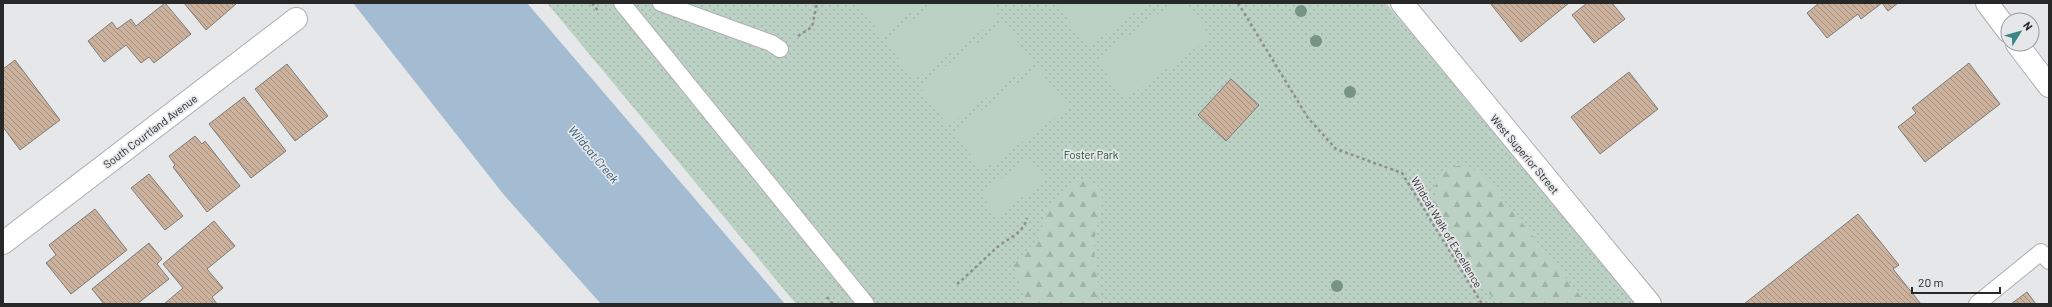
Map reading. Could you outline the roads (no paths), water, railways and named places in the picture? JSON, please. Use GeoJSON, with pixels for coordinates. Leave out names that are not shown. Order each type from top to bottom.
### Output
{"type":"FeatureCollection","features":[{"type":"Feature","properties":{"kind":"street","name":"West Superior Street"},"geometry":{"type":"LineString","coordinates":[[1402,3],[1650,304]]}},
{"type":"Feature","properties":{"kind":"street"},"geometry":{"type":"LineString","coordinates":[[1986,3],[2000,21]]}},
{"type":"Feature","properties":{"kind":"street","name":"South Courtland Avenue"},"geometry":{"type":"LineString","coordinates":[[3,243],[296,19]]}},
{"type":"Feature","properties":{"kind":"street"},"geometry":{"type":"LineString","coordinates":[[2024,52],[2049,86]]}},
{"type":"Feature","properties":{"kind":"lane"},"geometry":{"type":"LineString","coordinates":[[622,3],[866,304]]}},
{"type":"Feature","properties":{"kind":"lane"},"geometry":{"type":"LineString","coordinates":[[661,3],[771,43],[780,49]]}},
{"type":"Feature","properties":{"kind":"lane"},"geometry":{"type":"LineString","coordinates":[[1977,304],[2041,252],[2049,261]]}},
{"type":"Feature","properties":{"kind":"water","name":"Wildcat Creek"},"geometry":{"type":"Polygon","coordinates":[[[353,3],[527,3],[785,304],[601,304],[504,195],[353,3]]]}},
{"type":"Feature","properties":{"kind":"park label","name":"Foster Park"},"geometry":{"type":"Point","coordinates":[1091,154]}}]}
